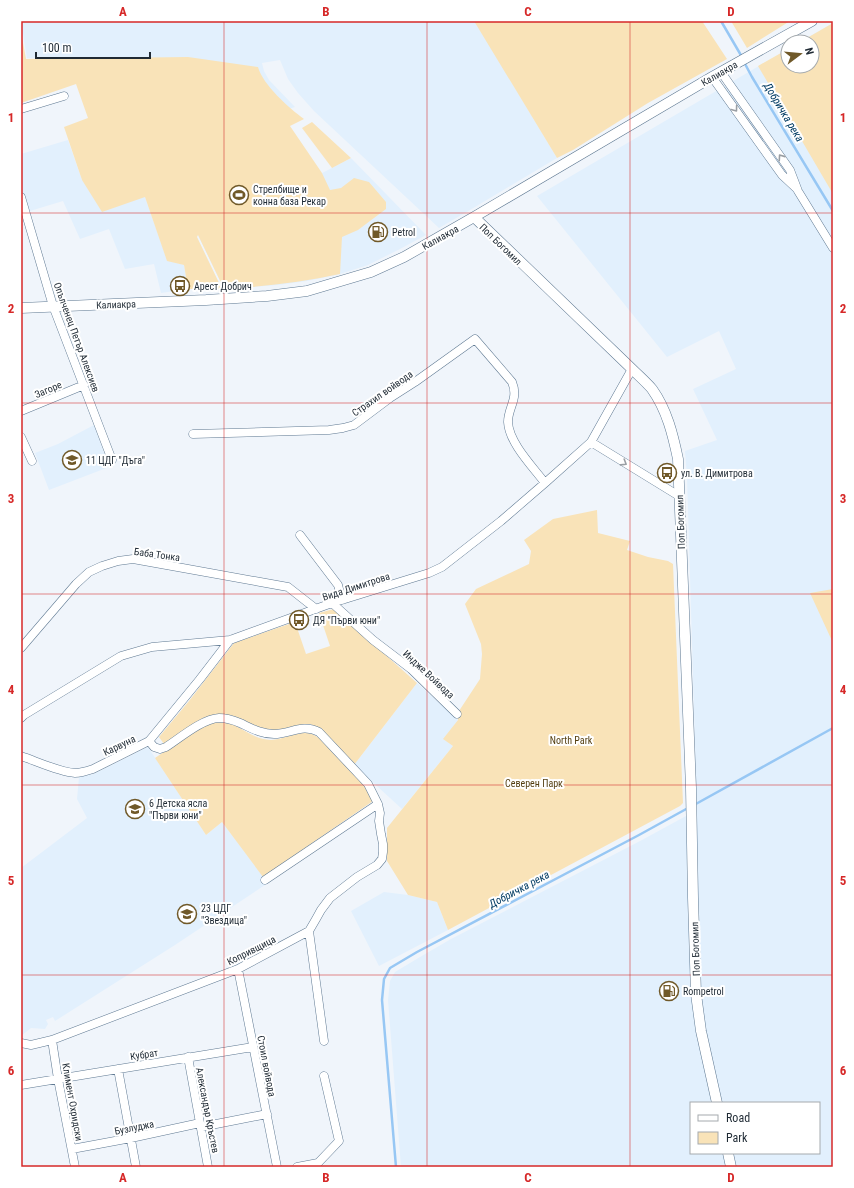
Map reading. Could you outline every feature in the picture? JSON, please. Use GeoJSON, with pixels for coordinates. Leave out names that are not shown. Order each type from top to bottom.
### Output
{"type":"FeatureCollection","features":[{"type":"Feature","properties":{"kind":"street","name":"Калиакра"},"geometry":{"type":"LineString","coordinates":[[21,308],[257,297],[307,291],[371,272],[404,257],[474,218],[717,74],[812,21]]}},
{"type":"Feature","properties":{"kind":"street"},"geometry":{"type":"LineString","coordinates":[[717,74],[782,175],[798,191],[833,248]]}},
{"type":"Feature","properties":{"kind":"street"},"geometry":{"type":"LineString","coordinates":[[21,109],[64,96]]}},
{"type":"Feature","properties":{"kind":"street","name":"Опълченец Петър Алексиев"},"geometry":{"type":"LineString","coordinates":[[21,197],[53,306],[112,460]]}},
{"type":"Feature","properties":{"kind":"street","name":"Поп Богомил"},"geometry":{"type":"LineString","coordinates":[[474,218],[652,389],[665,412],[673,435],[678,459],[691,788],[697,996],[701,1031],[716,1102]]}},
{"type":"Feature","properties":{"kind":"street","name":"Страхил войвода"},"geometry":{"type":"LineString","coordinates":[[193,434],[329,430],[354,425],[475,339],[512,382],[515,390],[509,414],[509,430],[522,452],[545,484]]}},
{"type":"Feature","properties":{"kind":"street","name":"Вида Димитрова"},"geometry":{"type":"LineString","coordinates":[[21,718],[121,656],[152,647],[230,640],[342,600],[429,573],[442,567],[501,521],[545,484],[591,442],[632,369]]}},
{"type":"Feature","properties":{"kind":"street","name":"Загоре"},"geometry":{"type":"LineString","coordinates":[[21,411],[84,385]]}},
{"type":"Feature","properties":{"kind":"street"},"geometry":{"type":"LineString","coordinates":[[21,437],[32,461]]}},
{"type":"Feature","properties":{"kind":"street"},"geometry":{"type":"LineString","coordinates":[[591,442],[679,496]]}},
{"type":"Feature","properties":{"kind":"street"},"geometry":{"type":"LineString","coordinates":[[300,535],[338,585],[342,600]]}},
{"type":"Feature","properties":{"kind":"street","name":"Баба Тонка"},"geometry":{"type":"LineString","coordinates":[[21,648],[80,580],[90,572],[118,561],[133,559],[288,587],[316,609]]}},
{"type":"Feature","properties":{"kind":"street","name":"Индже Войвода"},"geometry":{"type":"LineString","coordinates":[[332,604],[373,640],[411,669],[457,714]]}},
{"type":"Feature","properties":{"kind":"street","name":"Карвуна"},"geometry":{"type":"LineString","coordinates":[[21,756],[61,770],[77,773],[86,772],[149,741],[230,640]]}},
{"type":"Feature","properties":{"kind":"street"},"geometry":{"type":"LineString","coordinates":[[149,741],[154,747],[160,749],[166,747],[204,722],[220,718],[231,720],[263,733],[280,734],[306,728],[312,729],[319,732],[368,784],[378,804],[380,813],[379,821],[383,844],[382,859],[377,865],[357,877],[330,898],[309,931],[324,1042]]}},
{"type":"Feature","properties":{"kind":"street"},"geometry":{"type":"LineString","coordinates":[[265,880],[378,804]]}},
{"type":"Feature","properties":{"kind":"street","name":"Копривщица"},"geometry":{"type":"LineString","coordinates":[[21,1043],[31,1045],[52,1040],[238,969],[309,931]]}},
{"type":"Feature","properties":{"kind":"street","name":"Стоил войвода"},"geometry":{"type":"LineString","coordinates":[[238,969],[277,1167]]}},
{"type":"Feature","properties":{"kind":"street","name":"Климент Охридски"},"geometry":{"type":"LineString","coordinates":[[52,1040],[75,1167]]}},
{"type":"Feature","properties":{"kind":"street","name":"Кубрат"},"geometry":{"type":"LineString","coordinates":[[21,1085],[253,1046]]}},
{"type":"Feature","properties":{"kind":"street","name":"Александър Кръстев"},"geometry":{"type":"LineString","coordinates":[[188,1057],[208,1167]]}},
{"type":"Feature","properties":{"kind":"street"},"geometry":{"type":"LineString","coordinates":[[118,1069],[136,1167]]}},
{"type":"Feature","properties":{"kind":"street"},"geometry":{"type":"LineString","coordinates":[[297,1167],[318,1163],[339,1141],[324,1076]]}},
{"type":"Feature","properties":{"kind":"street","name":"Бузлуджа"},"geometry":{"type":"LineString","coordinates":[[72,1149],[267,1114]]}},
{"type":"Feature","properties":{"kind":"street"},"geometry":{"type":"LineString","coordinates":[[728,1154],[731,1167]]}},
{"type":"Feature","properties":{"kind":"shaded area"},"geometry":{"type":"Polygon","coordinates":[[[21,21],[475,21],[557,158],[439,228],[314,111],[288,79],[280,60],[262,63],[269,80],[295,107],[174,147],[280,195],[351,158],[426,235],[368,265],[340,274],[278,285],[224,289],[160,156],[123,57],[27,58],[21,21]]]}},
{"type":"Feature","properties":{"kind":"shaded area"},"geometry":{"type":"Polygon","coordinates":[[[833,23],[833,1167],[401,1167],[388,1000],[390,981],[395,972],[451,939],[697,810],[685,451],[717,440],[693,389],[736,369],[719,331],[667,357],[537,196],[780,54],[780,74],[820,74],[820,34],[814,34],[833,23]]]}},
{"type":"Feature","properties":{"kind":"shaded area"},"geometry":{"type":"Polygon","coordinates":[[[68,140],[82,180],[145,197],[167,260],[184,265],[188,289],[161,293],[154,264],[125,269],[109,229],[80,239],[63,201],[30,211],[21,187],[21,154],[68,140]]]}},
{"type":"Feature","properties":{"kind":"shaded area","name":"11 ЦДГ \"Дъга\""},"geometry":{"type":"Polygon","coordinates":[[[94,425],[109,467],[49,490],[35,453],[58,444],[94,425]]]}},
{"type":"Feature","properties":{"kind":"shaded area"},"geometry":{"type":"Polygon","coordinates":[[[417,683],[458,720],[444,739],[453,746],[402,809],[354,765],[417,683]]]}},
{"type":"Feature","properties":{"kind":"shaded area"},"geometry":{"type":"Polygon","coordinates":[[[148,747],[206,835],[222,822],[268,883],[175,945],[55,1021],[53,1017],[46,1020],[48,1024],[45,1029],[31,1028],[21,1036],[21,868],[87,818],[77,799],[79,777],[94,774],[148,747]]]}},
{"type":"Feature","properties":{"kind":"shaded area"},"geometry":{"type":"Polygon","coordinates":[[[384,892],[408,895],[437,902],[448,930],[379,966],[351,911],[384,892]]]}},
{"type":"Feature","properties":{"kind":"green space"},"geometry":{"type":"Polygon","coordinates":[[[474,21],[702,21],[727,59],[648,103],[573,150],[557,158],[474,21]]]}},
{"type":"Feature","properties":{"kind":"green space"},"geometry":{"type":"Polygon","coordinates":[[[731,21],[790,21],[747,48],[731,21]]]}},
{"type":"Feature","properties":{"kind":"green space"},"geometry":{"type":"Polygon","coordinates":[[[833,23],[833,194],[758,66],[780,54],[780,74],[820,74],[820,34],[814,34],[833,23]]]}},
{"type":"Feature","properties":{"kind":"green space"},"geometry":{"type":"Polygon","coordinates":[[[21,32],[26,59],[188,57],[258,67],[265,81],[271,88],[291,109],[304,119],[290,126],[322,173],[330,190],[341,188],[354,178],[369,182],[386,202],[386,209],[358,230],[342,237],[340,274],[282,284],[224,289],[198,235],[197,237],[222,289],[188,289],[184,265],[167,261],[145,197],[102,212],[82,180],[64,127],[88,118],[76,84],[21,103],[21,32]]]}},
{"type":"Feature","properties":{"kind":"green space"},"geometry":{"type":"Polygon","coordinates":[[[312,122],[351,158],[332,168],[302,128],[312,122]]]}},
{"type":"Feature","properties":{"kind":"green space","name":"Северен Парк"},"geometry":{"type":"Polygon","coordinates":[[[597,510],[598,533],[630,541],[627,550],[648,557],[668,561],[673,564],[683,803],[680,806],[448,930],[437,902],[408,895],[387,861],[387,828],[453,746],[443,739],[458,720],[457,714],[480,679],[482,654],[481,644],[465,604],[476,589],[529,564],[531,551],[524,540],[553,519],[597,510]]]}},
{"type":"Feature","properties":{"kind":"green space"},"geometry":{"type":"Polygon","coordinates":[[[833,589],[833,643],[810,593],[833,589]]]}},
{"type":"Feature","properties":{"kind":"green space"},"geometry":{"type":"Polygon","coordinates":[[[334,609],[417,683],[354,765],[317,727],[310,724],[278,731],[262,730],[234,716],[218,714],[203,718],[164,744],[159,737],[234,643],[295,622],[306,654],[330,646],[319,613],[334,609]]]}},
{"type":"Feature","properties":{"kind":"green space"},"geometry":{"type":"Polygon","coordinates":[[[216,721],[234,725],[256,737],[266,740],[302,733],[308,733],[319,738],[363,784],[373,801],[263,877],[222,822],[206,835],[155,758],[203,725],[216,721]]]}},
{"type":"Feature","properties":{"kind":"waterway","name":"Добричка река"},"geometry":{"type":"LineString","coordinates":[[721,21],[742,57]]}},
{"type":"Feature","properties":{"kind":"waterway","name":"Добричка река"},"geometry":{"type":"LineString","coordinates":[[744,62],[833,211]]}},
{"type":"Feature","properties":{"kind":"waterway","name":"Добричка река"},"geometry":{"type":"LineString","coordinates":[[694,805],[833,728]]}},
{"type":"Feature","properties":{"kind":"waterway","name":"Добричка река"},"geometry":{"type":"LineString","coordinates":[[396,1167],[382,1000],[384,979],[390,968],[417,952],[688,808]]}},
{"type":"Feature","properties":{"kind":"place","name":"Стрелбище и конна база Рекар"},"geometry":{"type":"Point","coordinates":[239,195]}},
{"type":"Feature","properties":{"kind":"place","name":"Petrol"},"geometry":{"type":"Point","coordinates":[378,232]}},
{"type":"Feature","properties":{"kind":"place","name":"Арест Добрич"},"geometry":{"type":"Point","coordinates":[180,286]}},
{"type":"Feature","properties":{"kind":"place","name":"11 ЦДГ \"Дъга\""},"geometry":{"type":"Point","coordinates":[72,460]}},
{"type":"Feature","properties":{"kind":"place","name":"ул. В. Димитрова"},"geometry":{"type":"Point","coordinates":[667,473]}},
{"type":"Feature","properties":{"kind":"place","name":"ДЯ \"Първи юни\""},"geometry":{"type":"Point","coordinates":[299,620]}},
{"type":"Feature","properties":{"kind":"place","name":"6 Детска ясла \"Първи юни\""},"geometry":{"type":"Point","coordinates":[135,809]}},
{"type":"Feature","properties":{"kind":"place","name":"23 ЦДГ \"Звездица\""},"geometry":{"type":"Point","coordinates":[187,914]}},
{"type":"Feature","properties":{"kind":"place","name":"Rompetrol"},"geometry":{"type":"Point","coordinates":[669,991]}},
{"type":"Feature","properties":{"kind":"park label","name":"North Park"},"geometry":{"type":"Point","coordinates":[571,740]}}]}
